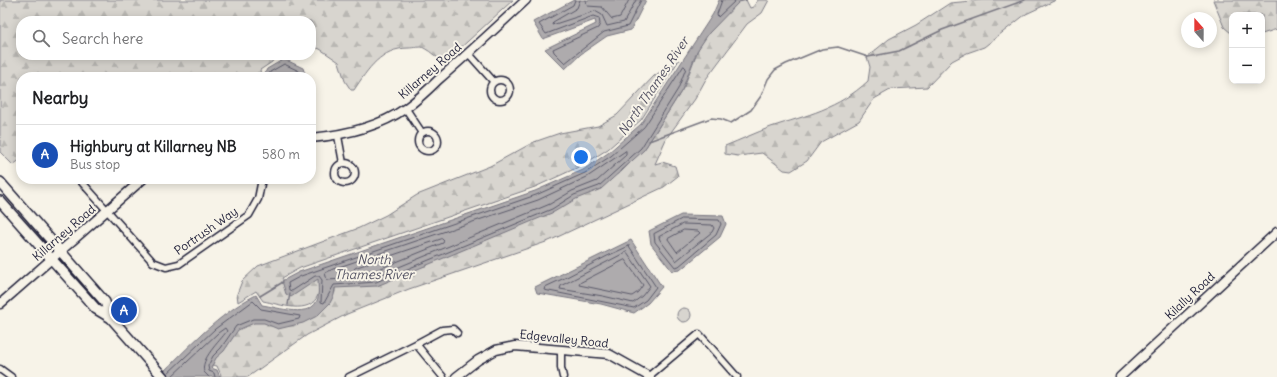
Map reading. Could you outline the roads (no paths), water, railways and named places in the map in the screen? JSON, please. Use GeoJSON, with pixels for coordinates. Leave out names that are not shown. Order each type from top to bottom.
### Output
{"type":"FeatureCollection","features":[{"type":"Feature","properties":{"kind":"main road"},"geometry":{"type":"LineString","coordinates":[[0,182],[105,302],[111,318]]}},
{"type":"Feature","properties":{"kind":"main road"},"geometry":{"type":"LineString","coordinates":[[0,201],[96,309],[111,318],[163,377]]}},
{"type":"Feature","properties":{"kind":"street","name":"Killarney Road"},"geometry":{"type":"LineString","coordinates":[[316,138],[338,136],[371,126],[406,109],[469,54],[526,0]]}},
{"type":"Feature","properties":{"kind":"street"},"geometry":{"type":"LineString","coordinates":[[469,54],[494,82]]}},
{"type":"Feature","properties":{"kind":"street"},"geometry":{"type":"LineString","coordinates":[[406,109],[422,133]]}},
{"type":"Feature","properties":{"kind":"street"},"geometry":{"type":"LineString","coordinates":[[338,136],[343,163]]}},
{"type":"Feature","properties":{"kind":"street","name":"Portrush Way"},"geometry":{"type":"LineString","coordinates":[[83,184],[153,262],[160,266],[173,266],[179,264],[249,215],[258,199],[261,184]]}},
{"type":"Feature","properties":{"kind":"street","name":"Killarney Road"},"geometry":{"type":"LineString","coordinates":[[0,304],[137,184]]}},
{"type":"Feature","properties":{"kind":"street","name":"Kilally Road"},"geometry":{"type":"LineString","coordinates":[[1120,377],[1277,232]]}},
{"type":"Feature","properties":{"kind":"street"},"geometry":{"type":"LineString","coordinates":[[349,377],[442,330],[453,329],[457,333]]}},
{"type":"Feature","properties":{"kind":"street"},"geometry":{"type":"LineString","coordinates":[[650,377],[699,334],[737,377]]}},
{"type":"Feature","properties":{"kind":"street"},"geometry":{"type":"LineString","coordinates":[[416,344],[443,377]]}},
{"type":"Feature","properties":{"kind":"street","name":"Edgevalley Road"},"geometry":{"type":"LineString","coordinates":[[456,377],[478,360],[496,350],[515,346],[609,354],[650,377]]}},
{"type":"Feature","properties":{"kind":"street"},"geometry":{"type":"LineString","coordinates":[[562,350],[561,368],[563,377]]}},
{"type":"Feature","properties":{"kind":"street"},"geometry":{"type":"LineString","coordinates":[[0,369],[11,377]]}},
{"type":"Feature","properties":{"kind":"water"},"geometry":{"type":"Polygon","coordinates":[[[574,0],[646,0],[631,30],[607,36],[581,54],[565,69],[545,49],[596,24],[595,20],[543,39],[533,22],[574,0]]]}},
{"type":"Feature","properties":{"kind":"water","name":"North Thames River"},"geometry":{"type":"Polygon","coordinates":[[[719,0],[747,0],[739,2],[709,33],[697,51],[682,90],[644,150],[601,189],[576,199],[554,212],[377,286],[335,288],[334,295],[330,303],[317,316],[303,323],[278,329],[264,323],[254,323],[238,330],[224,351],[216,358],[211,368],[217,370],[220,377],[158,377],[192,343],[216,322],[242,303],[256,295],[262,305],[293,310],[309,309],[314,305],[318,298],[318,279],[291,297],[286,294],[282,281],[299,272],[535,191],[583,170],[608,153],[641,124],[713,14],[719,0]]]}},
{"type":"Feature","properties":{"kind":"water"},"geometry":{"type":"Polygon","coordinates":[[[282,60],[286,60],[303,68],[304,72],[266,72],[267,69],[282,60]]]}},
{"type":"Feature","properties":{"kind":"water"},"geometry":{"type":"Polygon","coordinates":[[[681,215],[723,216],[726,224],[720,237],[680,270],[672,271],[651,244],[649,231],[681,215]]]}},
{"type":"Feature","properties":{"kind":"water"},"geometry":{"type":"Polygon","coordinates":[[[631,240],[662,287],[648,303],[634,313],[601,304],[537,293],[535,287],[631,240]]]}},
{"type":"Feature","properties":{"kind":"waterway"},"geometry":{"type":"LineString","coordinates":[[649,141],[711,118],[721,119],[731,123],[751,110],[761,96],[768,79],[775,70],[822,49],[838,47],[868,57],[899,51],[942,30],[1025,0]]}},
{"type":"Feature","properties":{"kind":"waterway","name":"North Thames River"},"geometry":{"type":"LineString","coordinates":[[260,296],[283,282]]}},
{"type":"Feature","properties":{"kind":"waterway"},"geometry":{"type":"LineString","coordinates":[[288,305],[290,293]]}},
{"type":"Feature","properties":{"kind":"place","name":"Highbury at Killarney NB"},"geometry":{"type":"Point","coordinates":[124,310]}}]}
